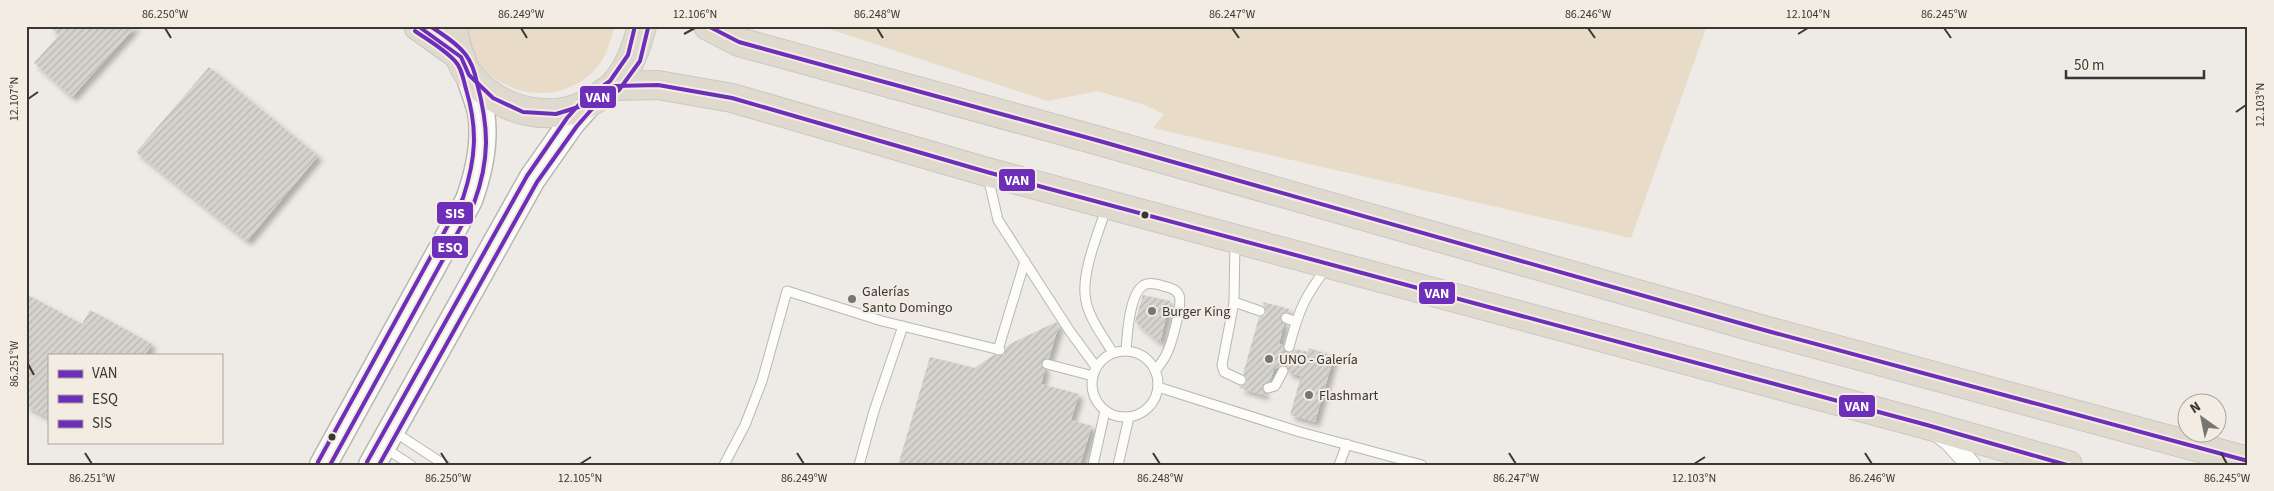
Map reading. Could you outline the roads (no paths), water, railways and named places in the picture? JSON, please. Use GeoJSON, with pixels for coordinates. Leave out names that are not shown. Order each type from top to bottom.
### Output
{"type":"FeatureCollection","features":[{"type":"Feature","properties":{"kind":"highway"},"geometry":{"type":"LineString","coordinates":[[418,26],[465,66],[493,98],[523,112],[556,114],[588,104],[614,86],[634,58],[642,26]]}},
{"type":"Feature","properties":{"kind":"highway"},"geometry":{"type":"LineString","coordinates":[[452,26],[465,66]]}},
{"type":"Feature","properties":{"kind":"highway"},"geometry":{"type":"LineString","coordinates":[[708,26],[739,42],[1106,143],[1764,330],[2248,461]]}},
{"type":"Feature","properties":{"kind":"highway"},"geometry":{"type":"LineString","coordinates":[[614,86],[658,85],[732,98],[987,172],[1927,425],[2049,463]]}},
{"type":"Feature","properties":{"kind":"main road"},"geometry":{"type":"LineString","coordinates":[[323,465],[469,200],[478,174],[482,144],[481,112],[465,66]]}},
{"type":"Feature","properties":{"kind":"main road"},"geometry":{"type":"LineString","coordinates":[[382,448],[532,179],[572,122],[588,104]]}},
{"type":"Feature","properties":{"kind":"street"},"geometry":{"type":"LineString","coordinates":[[1927,425],[1949,441],[1971,465]]}},
{"type":"Feature","properties":{"kind":"lane"},"geometry":{"type":"LineString","coordinates":[[987,172],[998,220],[1095,372]]}},
{"type":"Feature","properties":{"kind":"lane"},"geometry":{"type":"LineString","coordinates":[[1107,204],[1086,275],[1085,294],[1089,312],[1113,353]]}},
{"type":"Feature","properties":{"kind":"lane"},"geometry":{"type":"LineString","coordinates":[[1235,238],[1234,302],[1222,365],[1224,372],[1241,380]]}},
{"type":"Feature","properties":{"kind":"lane"},"geometry":{"type":"LineString","coordinates":[[724,465],[745,425],[762,381],[787,291],[903,326],[999,350],[1025,261]]}},
{"type":"Feature","properties":{"kind":"lane"},"geometry":{"type":"LineString","coordinates":[[1289,348],[1306,295],[1330,264]]}},
{"type":"Feature","properties":{"kind":"lane"},"geometry":{"type":"LineString","coordinates":[[1126,351],[1132,310],[1137,293],[1144,285],[1154,284],[1172,288],[1179,295],[1179,304],[1170,344],[1166,355],[1155,371]]}},
{"type":"Feature","properties":{"kind":"lane"},"geometry":{"type":"LineString","coordinates":[[1234,302],[1260,311]]}},
{"type":"Feature","properties":{"kind":"lane"},"geometry":{"type":"LineString","coordinates":[[1286,318],[1296,322]]}},
{"type":"Feature","properties":{"kind":"lane"},"geometry":{"type":"LineString","coordinates":[[859,465],[874,412],[903,326]]}},
{"type":"Feature","properties":{"kind":"lane"},"geometry":{"type":"LineString","coordinates":[[1126,351],[1143,357],[1155,371],[1158,387],[1155,398],[1148,407],[1139,414],[1129,417],[1112,415],[1105,411],[1093,395],[1091,386],[1095,372],[1104,359],[1113,353],[1126,351]]}},
{"type":"Feature","properties":{"kind":"lane"},"geometry":{"type":"LineString","coordinates":[[1047,364],[1095,372]]}},
{"type":"Feature","properties":{"kind":"lane"},"geometry":{"type":"LineString","coordinates":[[1268,388],[1275,386],[1283,371]]}},
{"type":"Feature","properties":{"kind":"lane"},"geometry":{"type":"LineString","coordinates":[[1158,387],[1252,418],[1422,465]]}},
{"type":"Feature","properties":{"kind":"lane"},"geometry":{"type":"LineString","coordinates":[[1093,465],[1105,411]]}},
{"type":"Feature","properties":{"kind":"lane"},"geometry":{"type":"LineString","coordinates":[[1118,465],[1129,417]]}},
{"type":"Feature","properties":{"kind":"lane"},"geometry":{"type":"LineString","coordinates":[[1339,465],[1347,444]]}},
{"type":"Feature","properties":{"kind":"lane"},"geometry":{"type":"LineString","coordinates":[[382,448],[411,465]]}},
{"type":"Feature","properties":{"kind":"lane"},"geometry":{"type":"LineString","coordinates":[[382,448],[445,465]]}},
{"type":"Feature","properties":{"kind":"place","name":"Galerías Santo Domingo"},"geometry":{"type":"Point","coordinates":[852,299]}},
{"type":"Feature","properties":{"kind":"place","name":"Burger King"},"geometry":{"type":"Point","coordinates":[1152,311]}},
{"type":"Feature","properties":{"kind":"place","name":"UNO - Galería"},"geometry":{"type":"Point","coordinates":[1269,359]}},
{"type":"Feature","properties":{"kind":"place","name":"Flashmart"},"geometry":{"type":"Point","coordinates":[1309,395]}}]}
